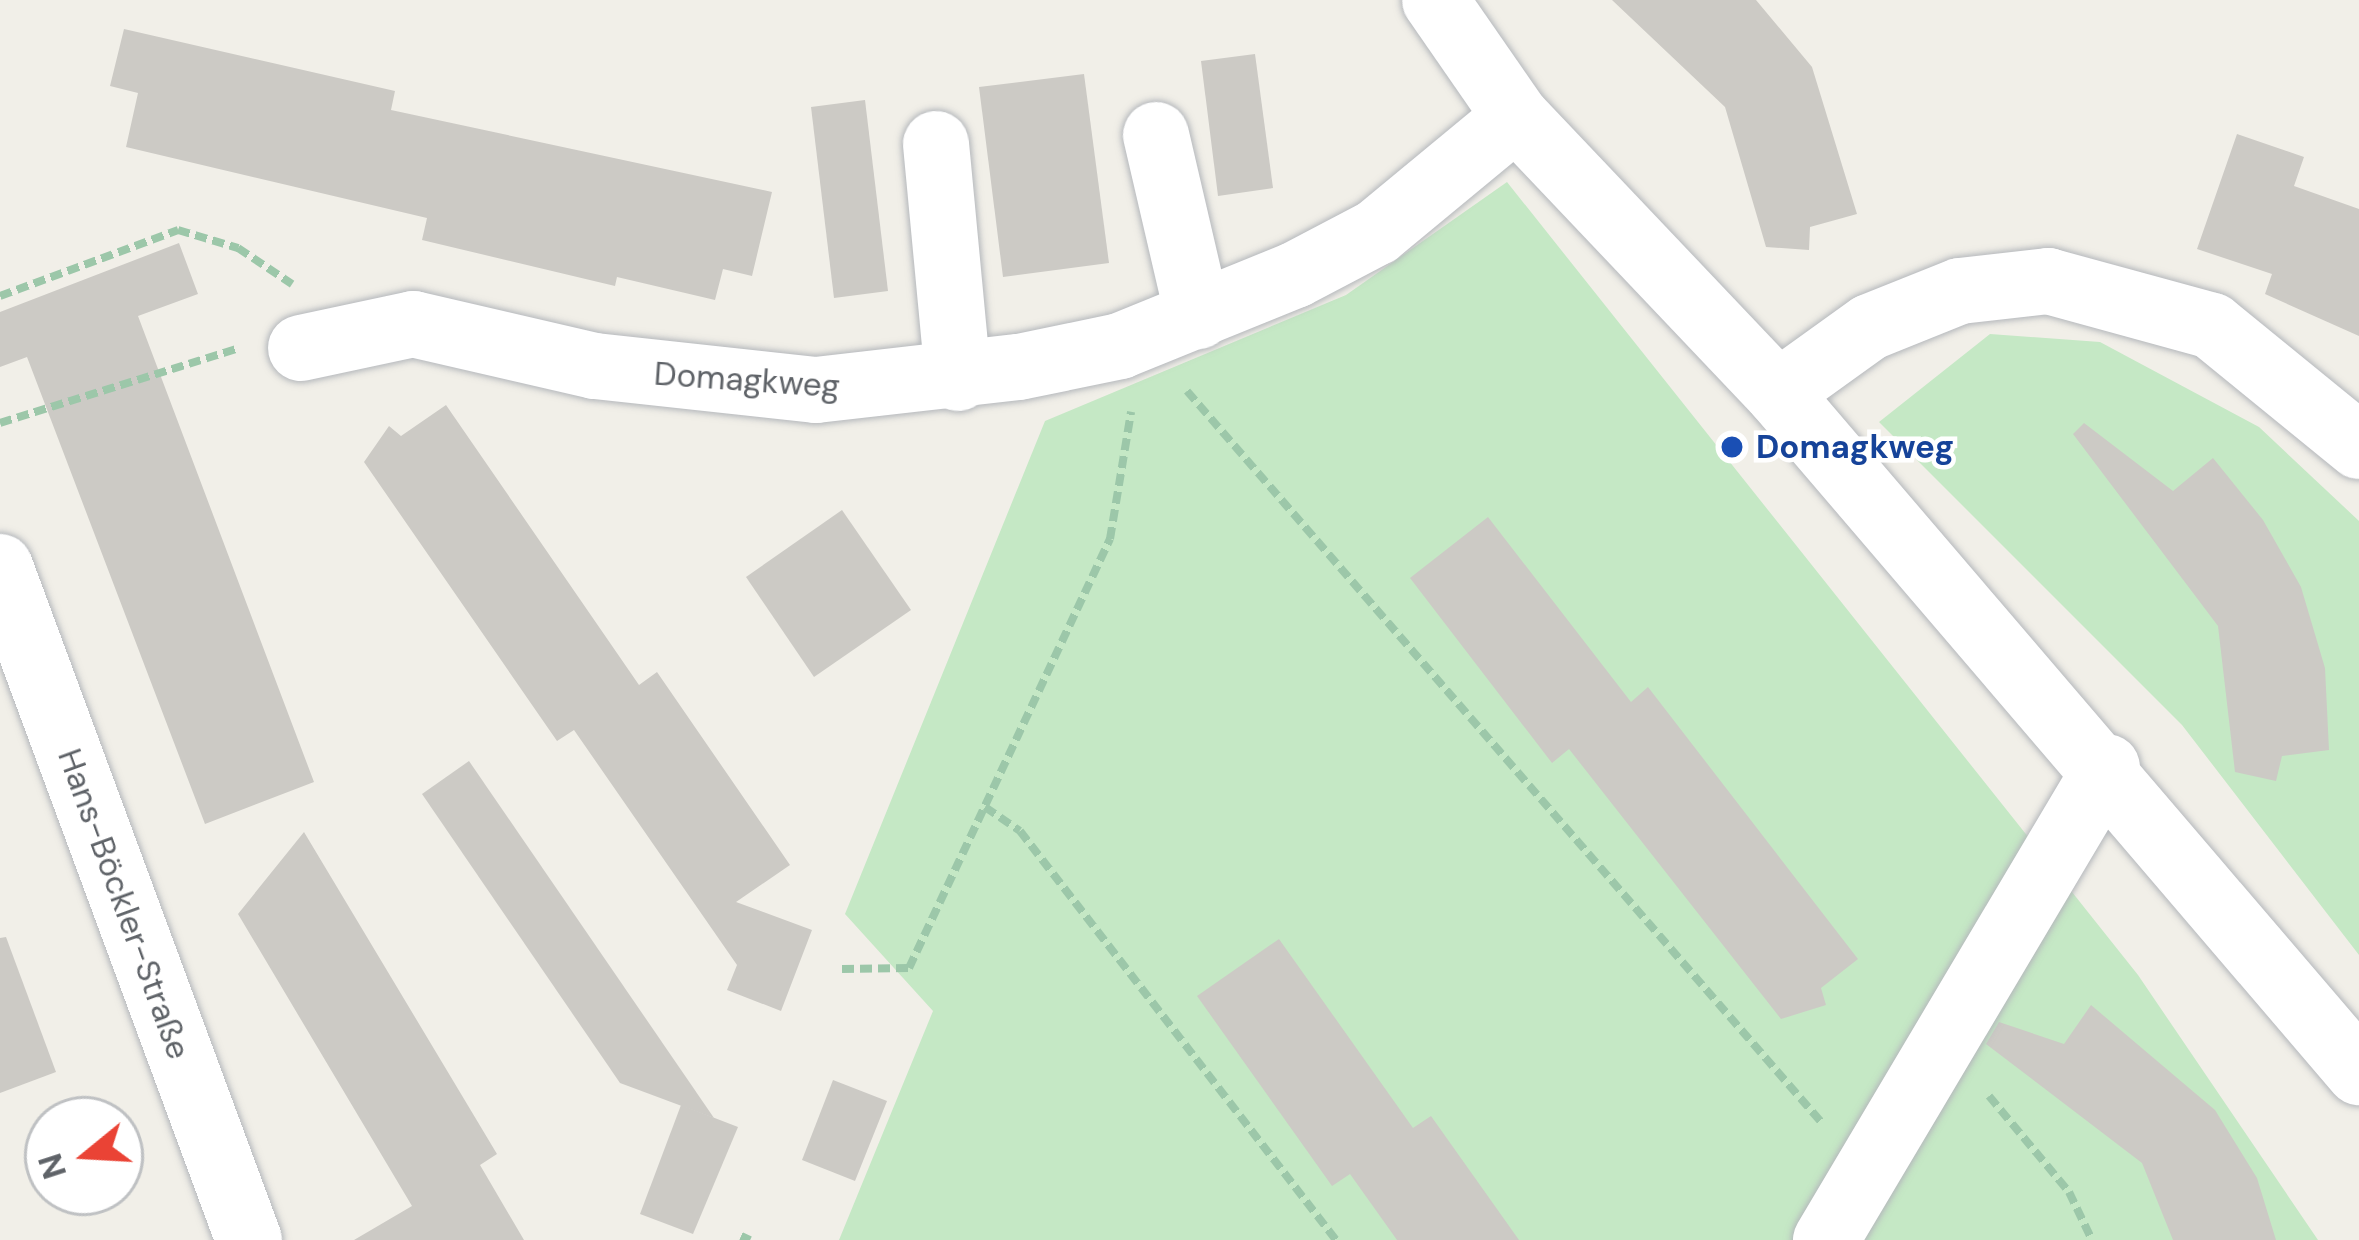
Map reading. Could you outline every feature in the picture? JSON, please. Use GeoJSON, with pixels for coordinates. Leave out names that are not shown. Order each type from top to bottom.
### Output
{"type":"FeatureCollection","features":[{"type":"Feature","properties":{"kind":"street"},"geometry":{"type":"LineString","coordinates":[[1435,0],[1516,117],[1778,393],[2107,767],[2359,1072]]}},
{"type":"Feature","properties":{"kind":"street","name":"Domagkweg"},"geometry":{"type":"LineString","coordinates":[[301,348],[413,324],[596,366],[816,390],[958,378],[1162,330],[1377,232],[1516,117]]}},
{"type":"Feature","properties":{"kind":"street"},"geometry":{"type":"LineString","coordinates":[[1156,135],[1162,330]]}},
{"type":"Feature","properties":{"kind":"street"},"geometry":{"type":"LineString","coordinates":[[936,144],[958,378]]}},
{"type":"Feature","properties":{"kind":"street"},"geometry":{"type":"LineString","coordinates":[[1778,393],[1870,327],[1960,290],[2048,280],[2212,326],[2359,446]]}},
{"type":"Feature","properties":{"kind":"street","name":"Hans-Böckler-Straße"},"geometry":{"type":"LineString","coordinates":[[0,567],[248,1240]]}},
{"type":"Feature","properties":{"kind":"street"},"geometry":{"type":"LineString","coordinates":[[1826,1240],[1863,1169],[2107,767]]}},
{"type":"Feature","properties":{"kind":"path"},"geometry":{"type":"LineString","coordinates":[[0,296],[178,230],[238,248],[369,334]]}},
{"type":"Feature","properties":{"kind":"path"},"geometry":{"type":"LineString","coordinates":[[842,969],[910,968],[1110,539],[1131,413],[1162,330]]}},
{"type":"Feature","properties":{"kind":"path"},"geometry":{"type":"LineString","coordinates":[[1162,330],[1187,391],[1863,1169]]}},
{"type":"Feature","properties":{"kind":"path"},"geometry":{"type":"LineString","coordinates":[[0,423],[238,348],[301,348]]}},
{"type":"Feature","properties":{"kind":"path"},"geometry":{"type":"LineString","coordinates":[[985,807],[1020,832],[1336,1240]]}},
{"type":"Feature","properties":{"kind":"path"},"geometry":{"type":"LineString","coordinates":[[1942,1040],[2069,1192],[2092,1240]]}},
{"type":"Feature","properties":{"kind":"green space"},"geometry":{"type":"Polygon","coordinates":[[[1507,182],[2138,975],[2318,1240],[839,1240],[933,1011],[845,914],[1045,421],[1346,295],[1507,182]]]}},
{"type":"Feature","properties":{"kind":"green space"},"geometry":{"type":"Polygon","coordinates":[[[1990,334],[2100,342],[2259,427],[2359,521],[2359,955],[2182,725],[1879,422],[1990,334]]]}},
{"type":"Feature","properties":{"kind":"building"},"geometry":{"type":"Polygon","coordinates":[[[1612,0],[1756,0],[1812,67],[1857,214],[1810,227],[1809,250],[1766,247],[1725,107],[1612,0]]]}},
{"type":"Feature","properties":{"kind":"building"},"geometry":{"type":"Polygon","coordinates":[[[124,29],[395,91],[391,110],[772,192],[752,276],[723,269],[715,300],[617,277],[615,286],[422,240],[427,218],[126,147],[138,93],[110,86],[124,29]]]}},
{"type":"Feature","properties":{"kind":"building"},"geometry":{"type":"Polygon","coordinates":[[[1255,54],[1273,188],[1218,196],[1201,61],[1255,54]]]}},
{"type":"Feature","properties":{"kind":"building"},"geometry":{"type":"Polygon","coordinates":[[[1084,74],[1109,263],[1003,277],[979,87],[1084,74]]]}},
{"type":"Feature","properties":{"kind":"building"},"geometry":{"type":"Polygon","coordinates":[[[865,100],[888,291],[834,298],[811,107],[865,100]]]}},
{"type":"Feature","properties":{"kind":"building"},"geometry":{"type":"Polygon","coordinates":[[[2237,134],[2304,157],[2294,186],[2359,209],[2359,336],[2265,294],[2272,274],[2197,249],[2237,134]]]}},
{"type":"Feature","properties":{"kind":"building"},"geometry":{"type":"Polygon","coordinates":[[[179,243],[198,294],[138,316],[314,782],[205,824],[27,357],[0,367],[0,312],[179,243]]]}},
{"type":"Feature","properties":{"kind":"building"},"geometry":{"type":"Polygon","coordinates":[[[446,405],[639,685],[657,672],[790,865],[736,902],[812,930],[781,1011],[727,990],[737,965],[574,730],[557,741],[364,462],[389,426],[401,436],[446,405]]]}},
{"type":"Feature","properties":{"kind":"building"},"geometry":{"type":"Polygon","coordinates":[[[2084,423],[2173,491],[2213,458],[2263,520],[2301,587],[2325,668],[2329,750],[2282,756],[2276,781],[2235,772],[2218,626],[2073,434],[2084,423]]]}},
{"type":"Feature","properties":{"kind":"building"},"geometry":{"type":"Polygon","coordinates":[[[842,510],[911,610],[814,677],[746,577],[842,510]]]}},
{"type":"Feature","properties":{"kind":"building"},"geometry":{"type":"Polygon","coordinates":[[[1488,517],[1631,702],[1648,687],[1858,959],[1821,988],[1826,1005],[1781,1019],[1569,749],[1552,763],[1410,578],[1488,517]]]}},
{"type":"Feature","properties":{"kind":"building"},"geometry":{"type":"Polygon","coordinates":[[[469,761],[714,1118],[620,1083],[422,794],[469,761]]]}},
{"type":"Feature","properties":{"kind":"building"},"geometry":{"type":"Polygon","coordinates":[[[304,832],[497,1154],[480,1165],[524,1240],[354,1240],[412,1206],[238,914],[304,832]]]}},
{"type":"Feature","properties":{"kind":"building"},"geometry":{"type":"Polygon","coordinates":[[[6,937],[56,1072],[0,1093],[0,938],[6,937]]]}},
{"type":"Feature","properties":{"kind":"building"},"geometry":{"type":"Polygon","coordinates":[[[1279,939],[1413,1128],[1431,1116],[1519,1240],[1397,1240],[1350,1174],[1332,1186],[1197,996],[1279,939]]]}},
{"type":"Feature","properties":{"kind":"building"},"geometry":{"type":"Polygon","coordinates":[[[2091,1005],[2215,1110],[2257,1178],[2276,1240],[2173,1240],[2142,1163],[1986,1044],[1999,1022],[2064,1044],[2091,1005]]]}},
{"type":"Feature","properties":{"kind":"building"},"geometry":{"type":"Polygon","coordinates":[[[833,1080],[887,1101],[855,1181],[802,1160],[833,1080]]]}},
{"type":"Feature","properties":{"kind":"building"},"geometry":{"type":"Polygon","coordinates":[[[681,1105],[738,1127],[693,1234],[640,1214],[681,1105]]]}},
{"type":"Feature","properties":{"kind":"place","name":"Domagkweg"},"geometry":{"type":"Point","coordinates":[1732,447]}}]}
